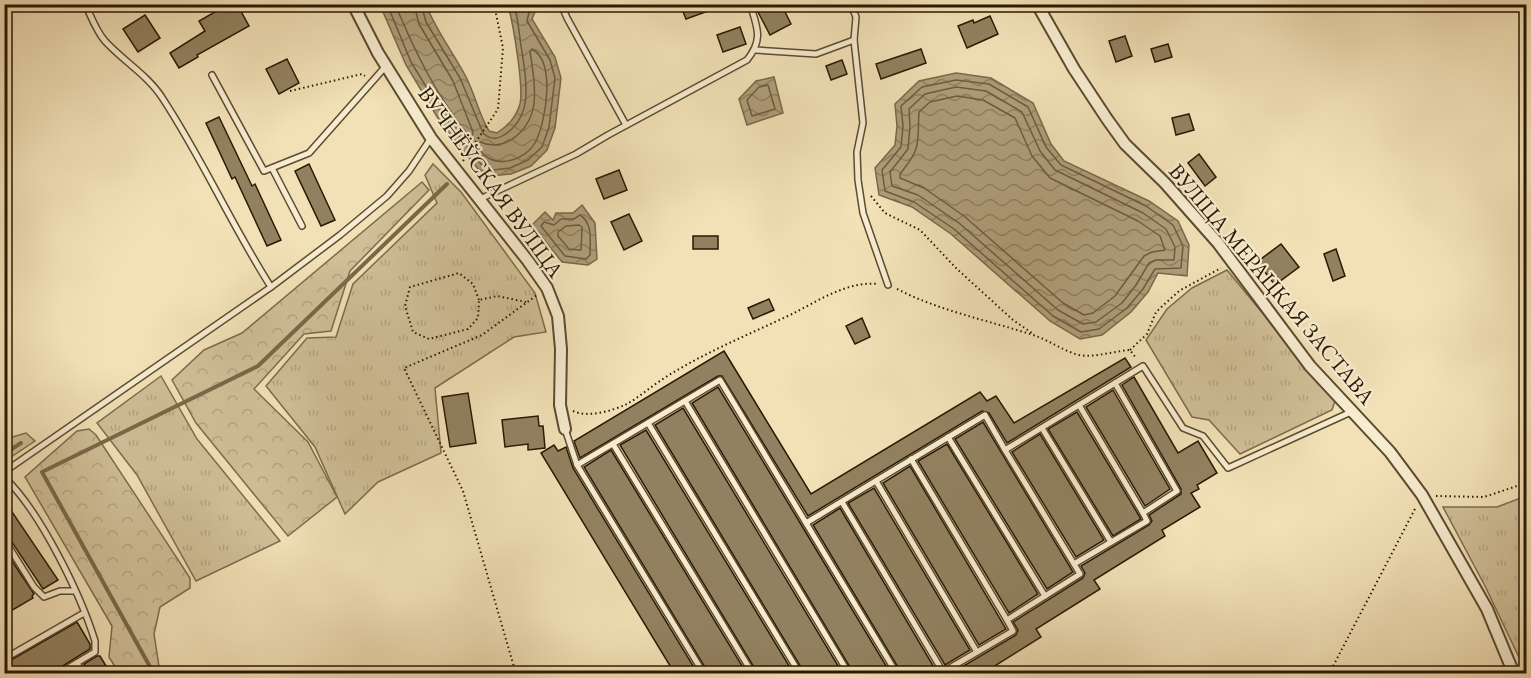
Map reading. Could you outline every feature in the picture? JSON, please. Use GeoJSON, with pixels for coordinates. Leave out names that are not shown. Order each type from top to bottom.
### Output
{"type":"FeatureCollection","features":[{"type":"Feature","properties":{"kind":"street","name":"ВУЧНЁЎСКАЯ ВУЛІЦА"},"geometry":{"type":"LineString","coordinates":[[353,4],[386,66],[431,138],[528,261],[546,288],[558,316],[561,349],[560,405],[565,429]]}},
{"type":"Feature","properties":{"kind":"street","name":"ВУЛІЦА МЕРАЦКАЯ ЗАСТАВА"},"geometry":{"type":"LineString","coordinates":[[1037,4],[1074,69],[1119,136],[1179,199],[1233,262],[1310,366],[1390,452],[1422,495],[1487,609],[1514,674]]}},
{"type":"Feature","properties":{"kind":"lane"},"geometry":{"type":"LineString","coordinates":[[85,4],[104,40],[143,74],[162,97],[202,163],[243,243],[271,287]]}},
{"type":"Feature","properties":{"kind":"lane"},"geometry":{"type":"LineString","coordinates":[[561,4],[626,125]]}},
{"type":"Feature","properties":{"kind":"lane"},"geometry":{"type":"LineString","coordinates":[[479,200],[548,169],[747,60],[755,50],[759,35],[750,4]]}},
{"type":"Feature","properties":{"kind":"lane"},"geometry":{"type":"LineString","coordinates":[[851,4],[856,17],[854,40],[863,123],[856,152],[858,180],[863,213],[888,285]]}},
{"type":"Feature","properties":{"kind":"lane"},"geometry":{"type":"LineString","coordinates":[[755,50],[816,54],[854,40]]}},
{"type":"Feature","properties":{"kind":"lane"},"geometry":{"type":"LineString","coordinates":[[212,75],[264,171],[309,153],[386,66]]}},
{"type":"Feature","properties":{"kind":"lane"},"geometry":{"type":"LineString","coordinates":[[4,472],[271,287],[340,235],[387,196],[409,171],[431,138]]}},
{"type":"Feature","properties":{"kind":"lane"},"geometry":{"type":"LineString","coordinates":[[272,168],[302,226]]}},
{"type":"Feature","properties":{"kind":"lane"},"geometry":{"type":"LineString","coordinates":[[1005,450],[1143,366],[1183,428],[1203,436],[1228,468],[1351,412]]}},
{"type":"Feature","properties":{"kind":"lane"},"geometry":{"type":"LineString","coordinates":[[577,465],[720,380],[897,674]]}},
{"type":"Feature","properties":{"kind":"lane"},"geometry":{"type":"LineString","coordinates":[[1115,383],[1177,491],[1143,513]]}},
{"type":"Feature","properties":{"kind":"lane"},"geometry":{"type":"LineString","coordinates":[[685,402],[849,674]]}},
{"type":"Feature","properties":{"kind":"lane"},"geometry":{"type":"LineString","coordinates":[[1074,564],[1147,520],[1079,405]]}},
{"type":"Feature","properties":{"kind":"lane"},"geometry":{"type":"LineString","coordinates":[[806,523],[984,415],[1080,574],[1006,620]]}},
{"type":"Feature","properties":{"kind":"lane"},"geometry":{"type":"LineString","coordinates":[[648,423],[800,674]]}},
{"type":"Feature","properties":{"kind":"lane"},"geometry":{"type":"LineString","coordinates":[[1042,428],[1111,542]]}},
{"type":"Feature","properties":{"kind":"lane"},"geometry":{"type":"LineString","coordinates":[[565,429],[577,465],[704,674]]}},
{"type":"Feature","properties":{"kind":"lane"},"geometry":{"type":"LineString","coordinates":[[948,437],[1045,596]]}},
{"type":"Feature","properties":{"kind":"lane"},"geometry":{"type":"LineString","coordinates":[[613,444],[753,674]]}},
{"type":"Feature","properties":{"kind":"lane"},"geometry":{"type":"LineString","coordinates":[[842,502],[943,673],[1013,631],[911,459]]}},
{"type":"Feature","properties":{"kind":"lane"},"geometry":{"type":"LineString","coordinates":[[4,477],[14,486],[34,516],[61,563],[95,641],[95,652],[58,674]]}},
{"type":"Feature","properties":{"kind":"lane"},"geometry":{"type":"LineString","coordinates":[[876,481],[977,652]]}},
{"type":"Feature","properties":{"kind":"lane"},"geometry":{"type":"LineString","coordinates":[[4,538],[34,587],[44,597],[60,591],[74,591]]}},
{"type":"Feature","properties":{"kind":"lane"},"geometry":{"type":"LineString","coordinates":[[4,659],[84,613]]}},
{"type":"Feature","properties":{"kind":"lane"},"geometry":{"type":"LineString","coordinates":[[77,663],[84,674]]}},
{"type":"Feature","properties":{"kind":"path"},"geometry":{"type":"LineString","coordinates":[[456,171],[498,109],[503,48],[494,4]]}},
{"type":"Feature","properties":{"kind":"path"},"geometry":{"type":"LineString","coordinates":[[290,90],[362,74],[373,81]]}},
{"type":"Feature","properties":{"kind":"path"},"geometry":{"type":"LineString","coordinates":[[858,180],[885,213],[920,230],[957,269],[1013,320],[1034,335]]}},
{"type":"Feature","properties":{"kind":"path"},"geometry":{"type":"LineString","coordinates":[[560,405],[579,414],[603,412],[627,404],[667,376],[714,349],[837,291],[867,283],[888,285],[914,298],[985,322],[1034,335],[1079,355],[1093,356],[1130,350],[1147,334],[1156,312],[1179,291],[1233,262]]}},
{"type":"Feature","properties":{"kind":"path"},"geometry":{"type":"LineString","coordinates":[[459,273],[473,285],[479,300],[478,318],[468,329],[429,339],[413,332],[405,306],[410,287],[459,273]]}},
{"type":"Feature","properties":{"kind":"path"},"geometry":{"type":"LineString","coordinates":[[516,674],[463,491],[404,368],[482,335],[546,288]]}},
{"type":"Feature","properties":{"kind":"path"},"geometry":{"type":"LineString","coordinates":[[479,300],[497,296],[526,303]]}},
{"type":"Feature","properties":{"kind":"path"},"geometry":{"type":"LineString","coordinates":[[1130,350],[1143,366]]}},
{"type":"Feature","properties":{"kind":"path"},"geometry":{"type":"LineString","coordinates":[[1329,674],[1422,495],[1484,497],[1527,483]]}},
{"type":"Feature","properties":{"kind":"green space"},"geometry":{"type":"Polygon","coordinates":[[[433,164],[461,192],[535,293],[546,332],[514,337],[435,388],[441,453],[378,482],[345,514],[315,447],[266,386],[307,338],[336,337],[353,284],[437,203],[425,175],[433,164]]]}},
{"type":"Feature","properties":{"kind":"green space"},"geometry":{"type":"Polygon","coordinates":[[[422,182],[429,190],[350,271],[331,331],[304,334],[254,389],[308,442],[337,497],[288,536],[196,423],[172,380],[204,350],[242,333],[422,182]]]}},
{"type":"Feature","properties":{"kind":"green space"},"geometry":{"type":"Polygon","coordinates":[[[1227,270],[1335,401],[1332,410],[1240,454],[1209,420],[1192,417],[1146,340],[1167,309],[1192,288],[1227,270]]]}},
{"type":"Feature","properties":{"kind":"green space"},"geometry":{"type":"Polygon","coordinates":[[[161,376],[197,439],[280,541],[196,581],[137,475],[97,423],[161,376]]]}},
{"type":"Feature","properties":{"kind":"green space"},"geometry":{"type":"Polygon","coordinates":[[[89,429],[96,435],[190,578],[190,588],[160,607],[154,634],[160,673],[119,673],[109,657],[112,626],[25,477],[77,431],[89,429]]]}},
{"type":"Feature","properties":{"kind":"green space"},"geometry":{"type":"Polygon","coordinates":[[[26,433],[35,441],[5,461],[5,439],[26,433]]]}},
{"type":"Feature","properties":{"kind":"green space"},"geometry":{"type":"Polygon","coordinates":[[[1526,496],[1526,672],[1485,586],[1443,507],[1497,507],[1526,496]]]}},
{"type":"Feature","properties":{"kind":"water"},"geometry":{"type":"Polygon","coordinates":[[[380,5],[426,5],[468,82],[489,131],[497,133],[514,117],[521,96],[513,26],[508,5],[538,5],[532,19],[555,57],[561,78],[555,128],[547,150],[531,166],[511,174],[491,176],[478,169],[439,120],[406,65],[380,5]]]}},
{"type":"Feature","properties":{"kind":"water"},"geometry":{"type":"Polygon","coordinates":[[[956,73],[991,78],[1033,103],[1051,144],[1064,161],[1149,201],[1178,221],[1189,245],[1187,276],[1158,273],[1148,292],[1131,312],[1102,335],[1080,339],[1050,321],[951,234],[912,207],[879,195],[875,168],[895,145],[897,126],[895,104],[919,81],[956,73]]]}},
{"type":"Feature","properties":{"kind":"water"},"geometry":{"type":"Polygon","coordinates":[[[774,77],[783,113],[747,125],[739,99],[756,81],[774,77]]]}},
{"type":"Feature","properties":{"kind":"water"},"geometry":{"type":"Polygon","coordinates":[[[582,205],[595,223],[597,259],[588,265],[562,262],[532,225],[545,212],[553,220],[556,213],[573,213],[582,205]]]}},
{"type":"Feature","properties":{"kind":"building"},"geometry":{"type":"Polygon","coordinates":[[[229,4],[237,4],[249,26],[197,55],[198,57],[179,68],[170,53],[205,31],[199,21],[229,4]]]}},
{"type":"Feature","properties":{"kind":"building"},"geometry":{"type":"Polygon","coordinates":[[[680,4],[722,4],[722,6],[686,19],[680,4]]]}},
{"type":"Feature","properties":{"kind":"building"},"geometry":{"type":"Polygon","coordinates":[[[772,4],[781,4],[791,24],[770,35],[758,12],[772,4]]]}},
{"type":"Feature","properties":{"kind":"building"},"geometry":{"type":"Polygon","coordinates":[[[145,15],[160,38],[138,52],[123,29],[145,15]]]}},
{"type":"Feature","properties":{"kind":"building"},"geometry":{"type":"Polygon","coordinates":[[[990,16],[998,34],[967,48],[958,26],[973,20],[974,23],[990,16]]]}},
{"type":"Feature","properties":{"kind":"building"},"geometry":{"type":"Polygon","coordinates":[[[740,27],[746,44],[723,52],[717,35],[740,27]]]}},
{"type":"Feature","properties":{"kind":"building"},"geometry":{"type":"Polygon","coordinates":[[[1125,36],[1132,56],[1116,62],[1109,41],[1125,36]]]}},
{"type":"Feature","properties":{"kind":"building"},"geometry":{"type":"Polygon","coordinates":[[[1168,44],[1172,57],[1155,62],[1151,49],[1168,44]]]}},
{"type":"Feature","properties":{"kind":"building"},"geometry":{"type":"Polygon","coordinates":[[[921,49],[926,63],[881,79],[876,64],[921,49]]]}},
{"type":"Feature","properties":{"kind":"building"},"geometry":{"type":"Polygon","coordinates":[[[287,59],[299,83],[279,94],[266,69],[287,59]]]}},
{"type":"Feature","properties":{"kind":"building"},"geometry":{"type":"Polygon","coordinates":[[[842,60],[847,74],[831,80],[826,66],[842,60]]]}},
{"type":"Feature","properties":{"kind":"building"},"geometry":{"type":"Polygon","coordinates":[[[1189,114],[1194,130],[1176,135],[1172,118],[1189,114]]]}},
{"type":"Feature","properties":{"kind":"building"},"geometry":{"type":"Polygon","coordinates":[[[219,117],[252,186],[255,184],[281,240],[267,246],[235,177],[232,179],[206,123],[219,117]]]}},
{"type":"Feature","properties":{"kind":"building"},"geometry":{"type":"Polygon","coordinates":[[[1199,154],[1216,177],[1205,186],[1188,163],[1199,154]]]}},
{"type":"Feature","properties":{"kind":"building"},"geometry":{"type":"Polygon","coordinates":[[[309,164],[335,220],[321,226],[295,171],[309,164]]]}},
{"type":"Feature","properties":{"kind":"building"},"geometry":{"type":"Polygon","coordinates":[[[619,170],[627,190],[604,199],[596,179],[619,170]]]}},
{"type":"Feature","properties":{"kind":"building"},"geometry":{"type":"Polygon","coordinates":[[[629,214],[642,241],[624,250],[611,222],[629,214]]]}},
{"type":"Feature","properties":{"kind":"building"},"geometry":{"type":"Polygon","coordinates":[[[693,236],[718,236],[718,249],[693,249],[693,236]]]}},
{"type":"Feature","properties":{"kind":"building"},"geometry":{"type":"Polygon","coordinates":[[[1281,244],[1299,267],[1275,285],[1257,262],[1281,244]]]}},
{"type":"Feature","properties":{"kind":"building"},"geometry":{"type":"Polygon","coordinates":[[[1336,249],[1345,276],[1333,281],[1324,254],[1336,249]]]}},
{"type":"Feature","properties":{"kind":"building"},"geometry":{"type":"Polygon","coordinates":[[[769,299],[774,310],[753,319],[748,308],[769,299]]]}},
{"type":"Feature","properties":{"kind":"building"},"geometry":{"type":"Polygon","coordinates":[[[862,318],[870,337],[855,344],[846,326],[862,318]]]}},
{"type":"Feature","properties":{"kind":"building"},"geometry":{"type":"Polygon","coordinates":[[[724,351],[811,494],[980,392],[987,401],[996,396],[1014,423],[1125,358],[1131,367],[1007,443],[989,413],[982,411],[808,516],[722,376],[718,376],[580,458],[574,441],[724,351]]]}},
{"type":"Feature","properties":{"kind":"building"},"geometry":{"type":"Polygon","coordinates":[[[1134,377],[1178,453],[1198,441],[1217,473],[1197,485],[1199,489],[1191,493],[1200,507],[1162,530],[1165,536],[1094,580],[1100,589],[1036,629],[1041,637],[982,674],[950,674],[1016,635],[1018,630],[1013,622],[1083,578],[1085,573],[1081,566],[1149,525],[1152,521],[1149,515],[1181,494],[1181,489],[1122,385],[1134,377]]]}},
{"type":"Feature","properties":{"kind":"building"},"geometry":{"type":"Polygon","coordinates":[[[718,387],[891,674],[854,674],[692,403],[718,387]]]}},
{"type":"Feature","properties":{"kind":"building"},"geometry":{"type":"Polygon","coordinates":[[[1113,390],[1170,489],[1145,506],[1086,407],[1113,390]]]}},
{"type":"Feature","properties":{"kind":"building"},"geometry":{"type":"Polygon","coordinates":[[[468,393],[476,443],[450,447],[442,397],[468,393]]]}},
{"type":"Feature","properties":{"kind":"building"},"geometry":{"type":"Polygon","coordinates":[[[683,408],[843,674],[805,674],[655,425],[683,408]]]}},
{"type":"Feature","properties":{"kind":"building"},"geometry":{"type":"Polygon","coordinates":[[[1077,412],[1141,519],[1113,536],[1048,429],[1077,412]]]}},
{"type":"Feature","properties":{"kind":"building"},"geometry":{"type":"Polygon","coordinates":[[[538,416],[539,426],[543,426],[545,448],[528,450],[528,444],[505,447],[502,420],[538,416]]]}},
{"type":"Feature","properties":{"kind":"building"},"geometry":{"type":"Polygon","coordinates":[[[983,422],[1073,572],[1047,589],[955,439],[983,422]]]}},
{"type":"Feature","properties":{"kind":"building"},"geometry":{"type":"Polygon","coordinates":[[[646,430],[794,674],[758,674],[620,445],[646,430]]]}},
{"type":"Feature","properties":{"kind":"building"},"geometry":{"type":"Polygon","coordinates":[[[1040,434],[1104,540],[1076,557],[1012,452],[1040,434]]]}},
{"type":"Feature","properties":{"kind":"building"},"geometry":{"type":"Polygon","coordinates":[[[947,444],[1038,594],[1009,613],[918,461],[947,444]]]}},
{"type":"Feature","properties":{"kind":"building"},"geometry":{"type":"Polygon","coordinates":[[[554,445],[558,451],[566,447],[573,468],[698,674],[675,674],[541,453],[554,445]]]}},
{"type":"Feature","properties":{"kind":"building"},"geometry":{"type":"Polygon","coordinates":[[[611,450],[747,674],[709,674],[584,467],[611,450]]]}},
{"type":"Feature","properties":{"kind":"building"},"geometry":{"type":"Polygon","coordinates":[[[910,466],[1006,629],[979,645],[883,483],[910,466]]]}},
{"type":"Feature","properties":{"kind":"building"},"geometry":{"type":"Polygon","coordinates":[[[874,488],[970,650],[945,665],[848,503],[874,488]]]}},
{"type":"Feature","properties":{"kind":"building"},"geometry":{"type":"Polygon","coordinates":[[[4,500],[58,580],[43,589],[8,536],[4,534],[4,500]]]}},
{"type":"Feature","properties":{"kind":"building"},"geometry":{"type":"Polygon","coordinates":[[[840,508],[938,674],[902,674],[813,525],[840,508]]]}},
{"type":"Feature","properties":{"kind":"building"},"geometry":{"type":"Polygon","coordinates":[[[4,549],[34,594],[33,598],[4,615],[4,549]]]}},
{"type":"Feature","properties":{"kind":"building"},"geometry":{"type":"Polygon","coordinates":[[[77,622],[90,644],[90,649],[53,674],[4,674],[4,664],[77,622]]]}},
{"type":"Feature","properties":{"kind":"building"},"geometry":{"type":"Polygon","coordinates":[[[100,656],[111,674],[89,674],[84,664],[100,656]]]}},
{"type":"Feature","properties":{"kind":"waterway"},"geometry":{"type":"LineString","coordinates":[[154,674],[42,472],[258,366],[447,184]]}},
{"type":"Feature","properties":{"kind":"waterway"},"geometry":{"type":"LineString","coordinates":[[4,454],[21,443]]}}]}
